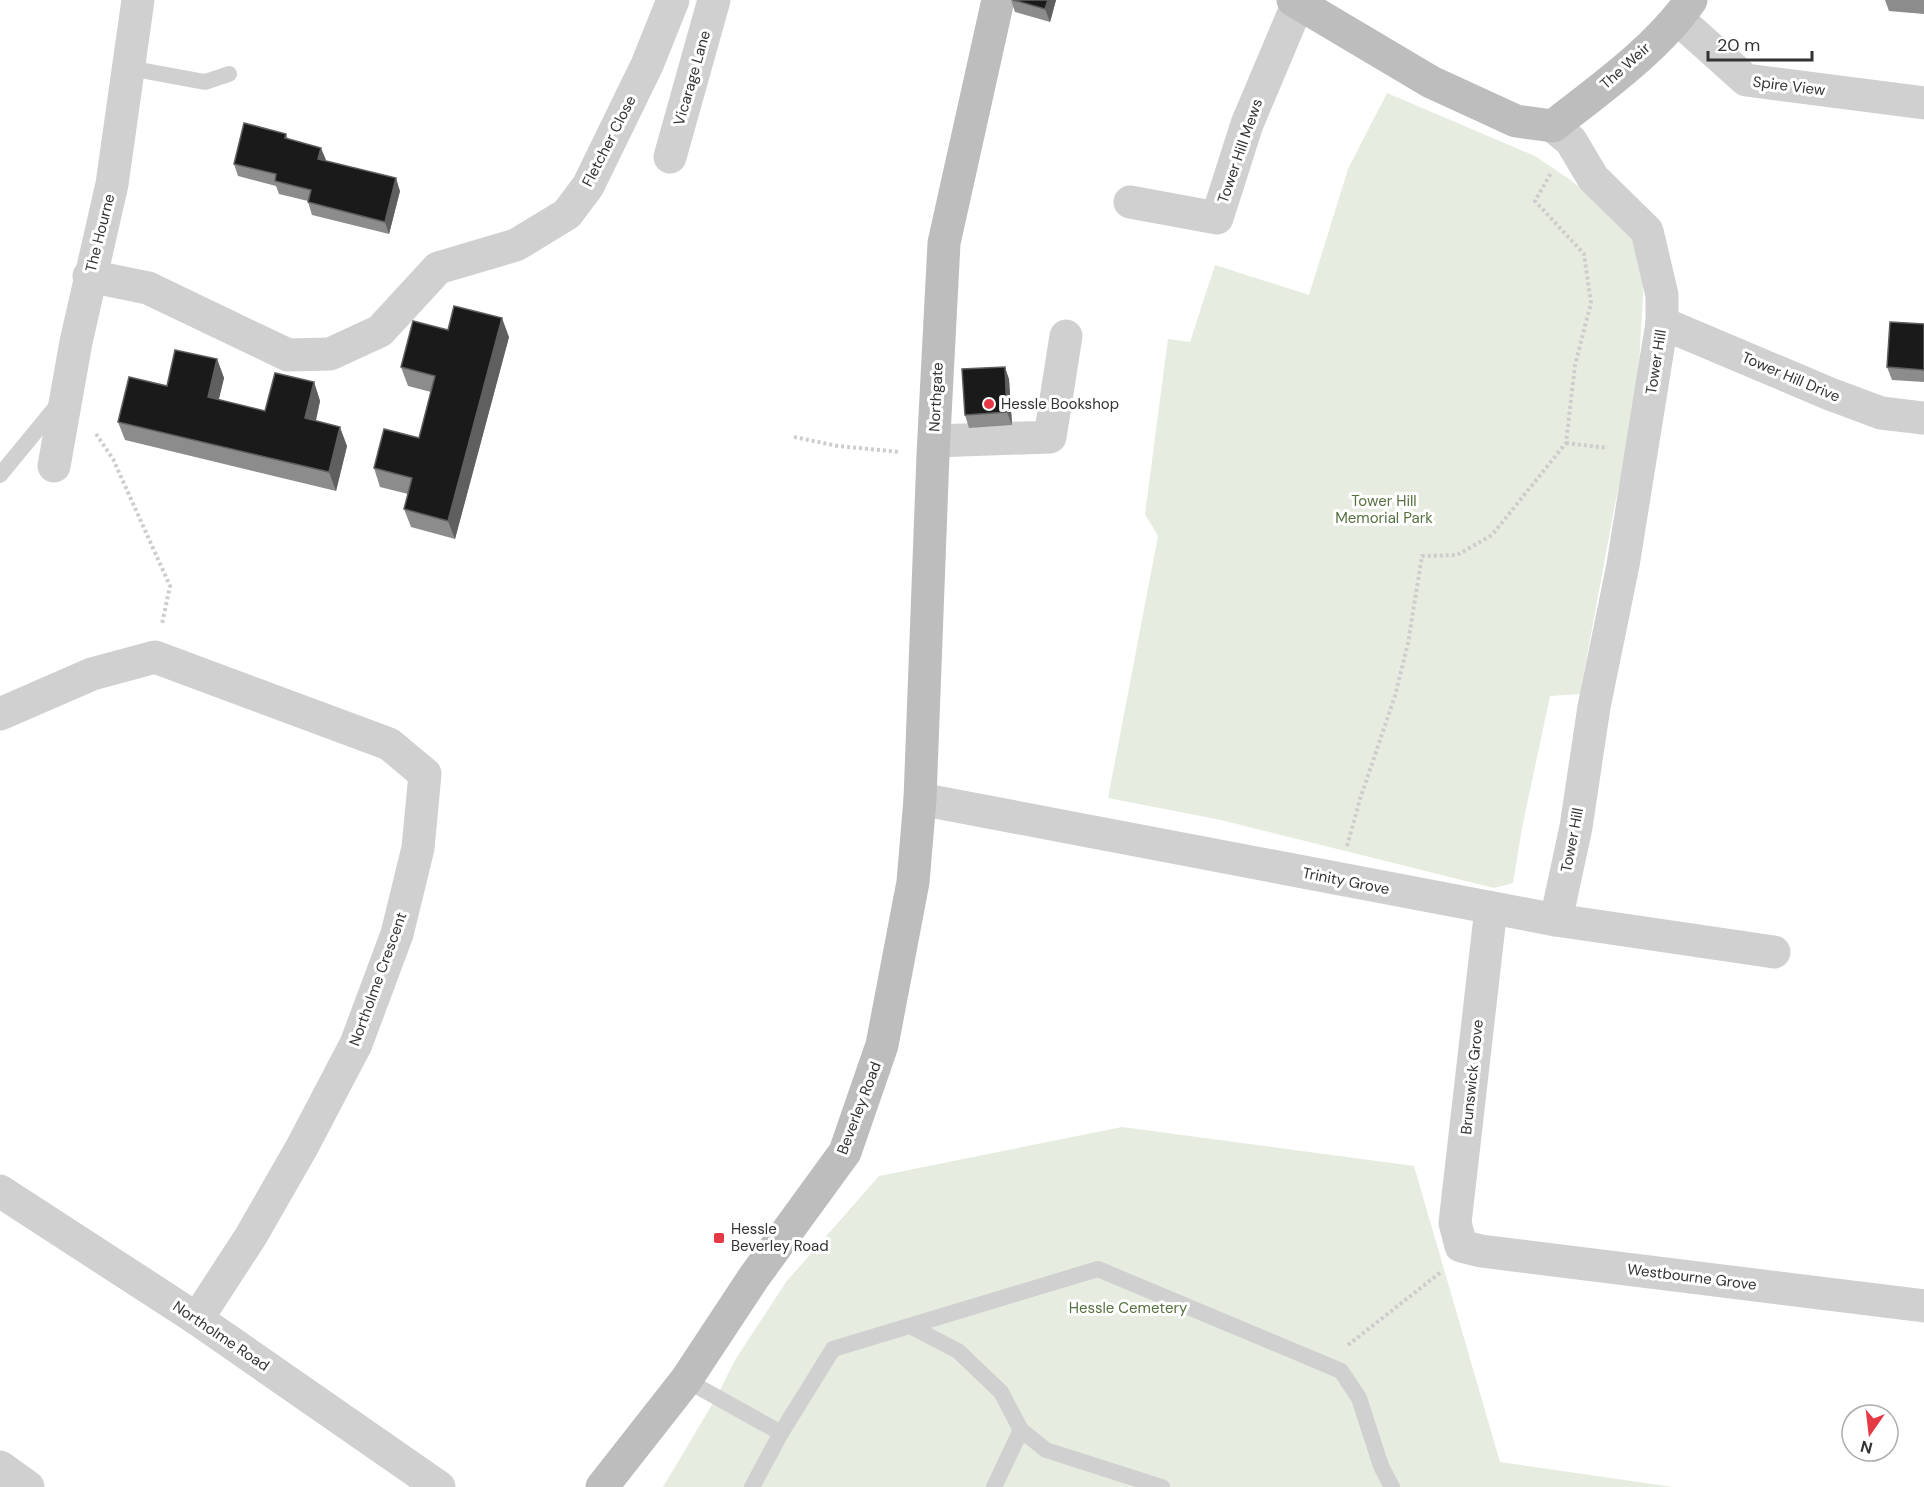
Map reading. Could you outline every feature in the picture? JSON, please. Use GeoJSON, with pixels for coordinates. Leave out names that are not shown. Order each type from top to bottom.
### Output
{"type":"FeatureCollection","features":[{"type":"Feature","properties":{"kind":"street","name":"The Hourne"},"geometry":{"type":"LineString","coordinates":[[54,466],[89,276],[111,184],[138,0]]}},
{"type":"Feature","properties":{"kind":"street","name":"Fletcher Close"},"geometry":{"type":"LineString","coordinates":[[89,276],[148,288],[288,355],[330,354],[380,331],[438,268],[516,245],[567,214],[588,186],[647,65],[673,0]]}},
{"type":"Feature","properties":{"kind":"street","name":"Vicarage Lane"},"geometry":{"type":"LineString","coordinates":[[670,157],[714,0]]}},
{"type":"Feature","properties":{"kind":"street","name":"Northgate"},"geometry":{"type":"LineString","coordinates":[[920,799],[944,243],[998,0]]}},
{"type":"Feature","properties":{"kind":"street"},"geometry":{"type":"LineString","coordinates":[[1295,2],[1431,82],[1516,122],[1553,126]]}},
{"type":"Feature","properties":{"kind":"street","name":"Tower Hill Mews"},"geometry":{"type":"LineString","coordinates":[[1130,202],[1216,218],[1247,124],[1295,2]]}},
{"type":"Feature","properties":{"kind":"street","name":"The Weir"},"geometry":{"type":"LineString","coordinates":[[1553,126],[1618,75],[1684,9]]}},
{"type":"Feature","properties":{"kind":"street","name":"Spire View"},"geometry":{"type":"LineString","coordinates":[[1684,9],[1746,80],[1924,103]]}},
{"type":"Feature","properties":{"kind":"street","name":"Tower Hill"},"geometry":{"type":"LineString","coordinates":[[1553,126],[1571,141],[1593,178],[1647,231],[1662,295],[1662,323],[1623,565],[1594,707],[1576,827],[1556,920]]}},
{"type":"Feature","properties":{"kind":"street","name":"Tower Hill Drive"},"geometry":{"type":"LineString","coordinates":[[1662,323],[1830,394],[1881,413],[1924,418]]}},
{"type":"Feature","properties":{"kind":"street"},"geometry":{"type":"LineString","coordinates":[[934,448],[1050,437],[1066,336]]}},
{"type":"Feature","properties":{"kind":"street"},"geometry":{"type":"LineString","coordinates":[[0,714],[92,674],[155,657]]}},
{"type":"Feature","properties":{"kind":"street","name":"Northolme Crescent"},"geometry":{"type":"LineString","coordinates":[[155,657],[389,744],[425,774],[418,848],[397,934],[356,1044],[302,1147],[251,1236],[197,1319]]}},
{"type":"Feature","properties":{"kind":"street","name":"Trinity Grove"},"geometry":{"type":"LineString","coordinates":[[920,799],[1556,920],[1774,952]]}},
{"type":"Feature","properties":{"kind":"street","name":"Beverley Road"},"geometry":{"type":"LineString","coordinates":[[602,1487],[686,1380],[754,1277],[845,1152],[882,1045],[913,882],[920,799]]}},
{"type":"Feature","properties":{"kind":"street","name":"Brunswick Grove"},"geometry":{"type":"LineString","coordinates":[[1461,1246],[1455,1223],[1491,908]]}},
{"type":"Feature","properties":{"kind":"street","name":"Northolme Road"},"geometry":{"type":"LineString","coordinates":[[0,1192],[197,1319],[439,1487]]}},
{"type":"Feature","properties":{"kind":"street","name":"Westbourne Grove"},"geometry":{"type":"LineString","coordinates":[[1461,1246],[1481,1251],[1924,1306]]}},
{"type":"Feature","properties":{"kind":"street"},"geometry":{"type":"LineString","coordinates":[[0,1467],[28,1487]]}},
{"type":"Feature","properties":{"kind":"lane"},"geometry":{"type":"LineString","coordinates":[[129,68],[205,82],[229,74]]}},
{"type":"Feature","properties":{"kind":"lane"},"geometry":{"type":"LineString","coordinates":[[0,475],[66,394]]}},
{"type":"Feature","properties":{"kind":"lane"},"geometry":{"type":"LineString","coordinates":[[752,1487],[781,1433],[833,1349],[1098,1269],[1341,1371],[1359,1398],[1381,1466],[1392,1487]]}},
{"type":"Feature","properties":{"kind":"lane"},"geometry":{"type":"LineString","coordinates":[[910,1326],[958,1351],[1001,1392],[1021,1430],[1046,1450],[1162,1487]]}},
{"type":"Feature","properties":{"kind":"lane"},"geometry":{"type":"LineString","coordinates":[[686,1380],[781,1433]]}},
{"type":"Feature","properties":{"kind":"lane"},"geometry":{"type":"LineString","coordinates":[[994,1487],[1021,1430]]}},
{"type":"Feature","properties":{"kind":"path"},"geometry":{"type":"LineString","coordinates":[[1338,879],[1360,799],[1395,696],[1408,643],[1422,556],[1457,555],[1492,535],[1566,442],[1575,365],[1591,303],[1584,254],[1535,201]]}},
{"type":"Feature","properties":{"kind":"path"},"geometry":{"type":"LineString","coordinates":[[66,394],[113,459],[170,586],[155,657]]}},
{"type":"Feature","properties":{"kind":"path"},"geometry":{"type":"LineString","coordinates":[[794,437],[838,446],[934,448]]}},
{"type":"Feature","properties":{"kind":"path"},"geometry":{"type":"LineString","coordinates":[[1566,442],[1641,452]]}},
{"type":"Feature","properties":{"kind":"path"},"geometry":{"type":"LineString","coordinates":[[1324,1364],[1444,1269],[1461,1246]]}},
{"type":"Feature","properties":{"kind":"green space","name":"Tower Hill Memorial Park"},"geometry":{"type":"Polygon","coordinates":[[[1387,93],[1535,156],[1572,181],[1624,226],[1645,261],[1637,401],[1615,504],[1580,694],[1550,696],[1522,828],[1513,883],[1494,888],[1221,820],[1108,798],[1158,536],[1145,514],[1168,339],[1190,342],[1215,265],[1309,295],[1348,169],[1387,93]]]}},
{"type":"Feature","properties":{"kind":"green space","name":"Hessle Cemetery"},"geometry":{"type":"Polygon","coordinates":[[[1122,1127],[1414,1166],[1500,1462],[1673,1487],[663,1487],[716,1398],[735,1360],[786,1282],[879,1176],[1122,1127]]]}},
{"type":"Feature","properties":{"kind":"building"},"geometry":{"type":"Polygon","coordinates":[[[1013,0],[1048,0],[1045,9],[1013,0]]]}},
{"type":"Feature","properties":{"kind":"building"},"geometry":{"type":"Polygon","coordinates":[[[244,123],[286,134],[285,138],[321,148],[318,159],[396,178],[385,222],[308,202],[311,190],[275,181],[276,174],[234,164],[244,123]]]}},
{"type":"Feature","properties":{"kind":"building"},"geometry":{"type":"Polygon","coordinates":[[[454,306],[502,318],[448,521],[404,509],[412,478],[374,468],[384,429],[419,438],[435,376],[401,367],[413,321],[448,330],[454,306]]]}},
{"type":"Feature","properties":{"kind":"building"},"geometry":{"type":"Polygon","coordinates":[[[1890,322],[1924,324],[1924,370],[1887,367],[1890,322]]]}},
{"type":"Feature","properties":{"kind":"building"},"geometry":{"type":"Polygon","coordinates":[[[175,350],[217,359],[208,397],[265,411],[275,373],[314,382],[305,418],[340,427],[329,472],[118,422],[129,377],[167,386],[175,350]]]}},
{"type":"Feature","properties":{"kind":"building","name":"Hessle Bookshop"},"geometry":{"type":"Polygon","coordinates":[[[1005,367],[1007,412],[965,415],[962,369],[1005,367]]]}},
{"type":"Feature","properties":{"kind":"place","name":"Hessle Bookshop"},"geometry":{"type":"Point","coordinates":[989,404]}},
{"type":"Feature","properties":{"kind":"place","name":"Hessle Beverley Road"},"geometry":{"type":"Point","coordinates":[719,1238]}}]}
